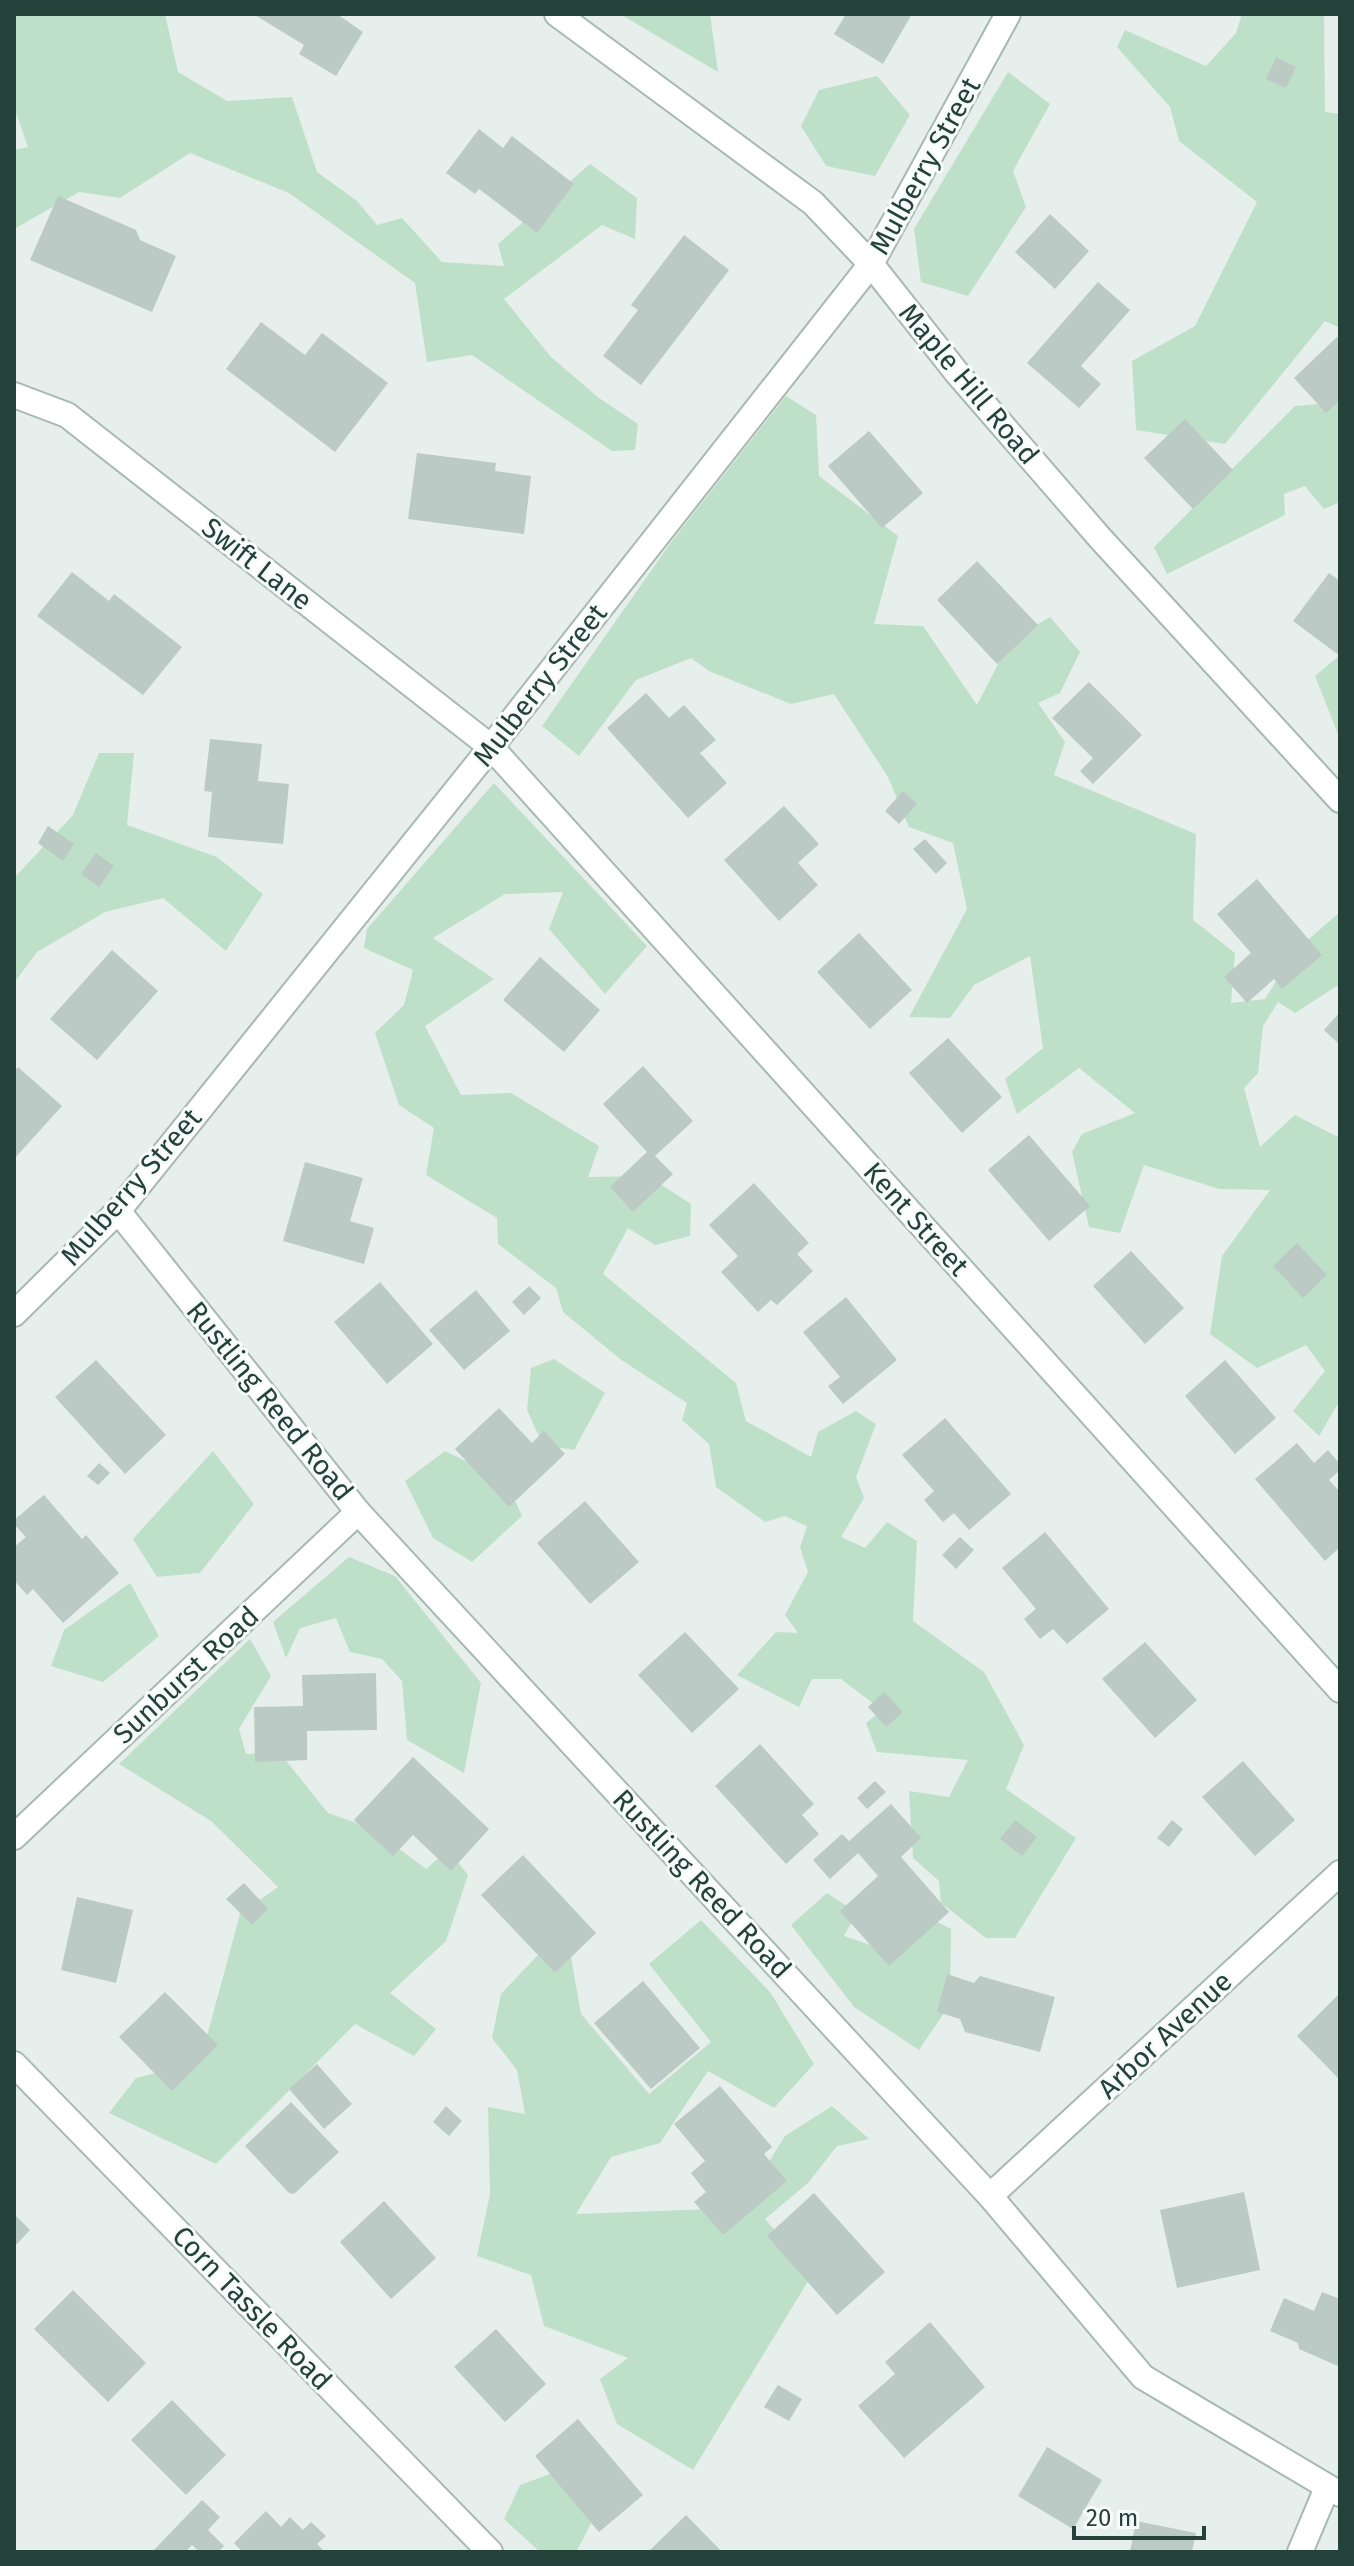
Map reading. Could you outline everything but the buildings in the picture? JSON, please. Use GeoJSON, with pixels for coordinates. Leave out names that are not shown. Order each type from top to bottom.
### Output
{"type":"FeatureCollection","features":[{"type":"Feature","properties":{"kind":"street","name":"Maple Hill Road"},"geometry":{"type":"LineString","coordinates":[[557,14],[813,203],[871,264],[957,373],[1100,538],[1340,800]]}},
{"type":"Feature","properties":{"kind":"street","name":"Mulberry Street"},"geometry":{"type":"LineString","coordinates":[[14,1314],[118,1211],[491,747],[871,264],[1008,14]]}},
{"type":"Feature","properties":{"kind":"street","name":"Swift Lane"},"geometry":{"type":"LineString","coordinates":[[14,395],[67,415],[491,747]]}},
{"type":"Feature","properties":{"kind":"street","name":"Kent Street"},"geometry":{"type":"LineString","coordinates":[[491,747],[1340,1690]]}},
{"type":"Feature","properties":{"kind":"street","name":"Rustling Reed Road"},"geometry":{"type":"LineString","coordinates":[[118,1211],[358,1512],[990,2196],[1143,2377],[1334,2491]]}},
{"type":"Feature","properties":{"kind":"street","name":"Sunburst Road"},"geometry":{"type":"LineString","coordinates":[[14,1837],[358,1512]]}},
{"type":"Feature","properties":{"kind":"street","name":"Arbor Avenue"},"geometry":{"type":"LineString","coordinates":[[990,2196],[1340,1873]]}},
{"type":"Feature","properties":{"kind":"street","name":"Corn Tassle Road"},"geometry":{"type":"LineString","coordinates":[[14,2064],[490,2552]]}},
{"type":"Feature","properties":{"kind":"street"},"geometry":{"type":"LineString","coordinates":[[1300,2552],[1334,2491]]}},
{"type":"Feature","properties":{"kind":"green space"},"geometry":{"type":"Polygon","coordinates":[[[14,14],[165,14],[178,72],[227,101],[292,97],[317,172],[357,201],[377,225],[402,218],[442,262],[504,266],[498,244],[590,164],[637,198],[635,239],[602,225],[504,299],[551,357],[599,398],[638,424],[635,450],[612,451],[472,355],[427,362],[415,283],[289,193],[190,153],[120,198],[79,192],[14,229],[14,150],[28,147],[14,107],[14,14]]]}},
{"type":"Feature","properties":{"kind":"green space"},"geometry":{"type":"Polygon","coordinates":[[[620,14],[710,14],[718,72],[620,14]]]}},
{"type":"Feature","properties":{"kind":"green space"},"geometry":{"type":"Polygon","coordinates":[[[1242,14],[1324,14],[1325,112],[1340,114],[1340,328],[1325,321],[1225,444],[1136,430],[1132,361],[1195,326],[1257,202],[1179,141],[1170,107],[1117,47],[1125,30],[1206,66],[1236,33],[1242,14]]]}},
{"type":"Feature","properties":{"kind":"green space"},"geometry":{"type":"Polygon","coordinates":[[[1008,72],[1050,104],[1013,171],[1026,207],[968,296],[921,282],[914,229],[1008,72]]]}},
{"type":"Feature","properties":{"kind":"green space"},"geometry":{"type":"Polygon","coordinates":[[[877,76],[910,115],[875,176],[826,166],[801,126],[819,90],[877,76]]]}},
{"type":"Feature","properties":{"kind":"green space"},"geometry":{"type":"Polygon","coordinates":[[[786,396],[816,415],[819,476],[898,536],[874,624],[923,626],[977,705],[1011,639],[1050,617],[1080,652],[1060,693],[1038,703],[1065,742],[1054,775],[1196,834],[1193,920],[1235,953],[1231,1003],[1265,999],[1294,952],[1340,912],[1340,984],[1295,1013],[1278,1002],[1263,1026],[1258,1073],[1244,1088],[1260,1147],[1295,1115],[1340,1138],[1340,1400],[1319,1436],[1293,1411],[1325,1371],[1306,1345],[1257,1368],[1210,1334],[1222,1256],[1270,1190],[1219,1189],[1144,1165],[1120,1233],[1089,1227],[1072,1152],[1082,1134],[1135,1113],[1079,1068],[1017,1114],[1005,1079],[1043,1048],[1030,956],[974,985],[950,1018],[909,1017],[967,909],[953,843],[909,827],[888,777],[834,694],[791,704],[709,671],[691,658],[636,680],[579,756],[542,726],[672,541],[786,396]]]}},
{"type":"Feature","properties":{"kind":"green space"},"geometry":{"type":"Polygon","coordinates":[[[1340,402],[1340,502],[1324,509],[1305,486],[1284,494],[1285,515],[1167,574],[1154,547],[1295,406],[1340,402]]]}},
{"type":"Feature","properties":{"kind":"green space"},"geometry":{"type":"Polygon","coordinates":[[[1340,655],[1340,739],[1315,676],[1340,655]]]}},
{"type":"Feature","properties":{"kind":"green space"},"geometry":{"type":"Polygon","coordinates":[[[99,753],[134,753],[127,825],[217,857],[263,894],[226,951],[163,898],[105,912],[37,952],[14,983],[14,878],[73,815],[99,753]]]}},
{"type":"Feature","properties":{"kind":"green space"},"geometry":{"type":"Polygon","coordinates":[[[494,783],[647,946],[605,994],[549,929],[563,892],[505,894],[433,938],[494,979],[425,1026],[461,1095],[511,1093],[599,1146],[588,1177],[648,1176],[691,1204],[690,1236],[655,1245],[628,1228],[603,1274],[736,1383],[746,1421],[811,1457],[818,1432],[856,1411],[876,1424],[856,1477],[864,1498],[841,1537],[865,1548],[887,1522],[917,1541],[913,1621],[984,1672],[1024,1745],[1006,1789],[1076,1838],[1015,1938],[986,1938],[941,1903],[939,1881],[913,1858],[909,1791],[949,1797],[968,1760],[877,1752],[866,1723],[882,1710],[841,1679],[812,1679],[799,1707],[737,1675],[776,1632],[798,1633],[785,1615],[808,1572],[800,1547],[807,1526],[785,1516],[765,1522],[716,1487],[709,1444],[682,1420],[687,1403],[620,1359],[563,1312],[556,1288],[498,1244],[497,1218],[426,1175],[434,1128],[399,1105],[375,1033],[404,1005],[413,970],[364,948],[367,929],[494,783]]]}},
{"type":"Feature","properties":{"kind":"green space"},"geometry":{"type":"Polygon","coordinates":[[[554,1359],[605,1393],[574,1450],[543,1445],[527,1410],[531,1368],[554,1359]]]}},
{"type":"Feature","properties":{"kind":"green space"},"geometry":{"type":"Polygon","coordinates":[[[213,1451],[254,1504],[200,1573],[157,1577],[133,1539],[213,1451]]]}},
{"type":"Feature","properties":{"kind":"green space"},"geometry":{"type":"Polygon","coordinates":[[[445,1451],[506,1481],[522,1516],[472,1562],[433,1538],[405,1481],[445,1451]]]}},
{"type":"Feature","properties":{"kind":"green space"},"geometry":{"type":"Polygon","coordinates":[[[349,1557],[395,1576],[481,1683],[464,1773],[407,1740],[402,1681],[382,1659],[350,1652],[336,1618],[300,1628],[286,1658],[273,1622],[349,1557]]]}},
{"type":"Feature","properties":{"kind":"green space"},"geometry":{"type":"Polygon","coordinates":[[[130,1583],[159,1636],[103,1682],[51,1666],[64,1630],[130,1583]]]}},
{"type":"Feature","properties":{"kind":"green space"},"geometry":{"type":"Polygon","coordinates":[[[250,1639],[271,1676],[239,1729],[246,1754],[279,1752],[328,1813],[373,1829],[426,1869],[448,1850],[468,1875],[446,1941],[390,1993],[436,2029],[414,2056],[355,2024],[216,2164],[109,2113],[136,2078],[200,2062],[240,1914],[278,1887],[211,1821],[119,1764],[250,1639]]]}},
{"type":"Feature","properties":{"kind":"green space"},"geometry":{"type":"Polygon","coordinates":[[[827,1893],[857,1913],[844,1936],[886,1950],[919,1912],[951,1929],[950,2004],[919,2050],[854,2007],[791,1925],[827,1893]]]}},
{"type":"Feature","properties":{"kind":"green space"},"geometry":{"type":"Polygon","coordinates":[[[701,1920],[770,1992],[814,2064],[774,2108],[708,2071],[660,2143],[611,2157],[576,2214],[740,2208],[785,2136],[832,2106],[869,2139],[837,2146],[809,2182],[765,2219],[813,2273],[693,2470],[617,2424],[600,2379],[628,2358],[544,2326],[531,2275],[477,2256],[490,2194],[488,2107],[525,2114],[517,2070],[492,2038],[501,1994],[538,1955],[571,1957],[581,2014],[649,2094],[711,2042],[649,1964],[701,1920]]]}},
{"type":"Feature","properties":{"kind":"green space"},"geometry":{"type":"Polygon","coordinates":[[[550,2474],[603,2501],[576,2552],[540,2552],[504,2519],[520,2485],[550,2474]]]}}]}
